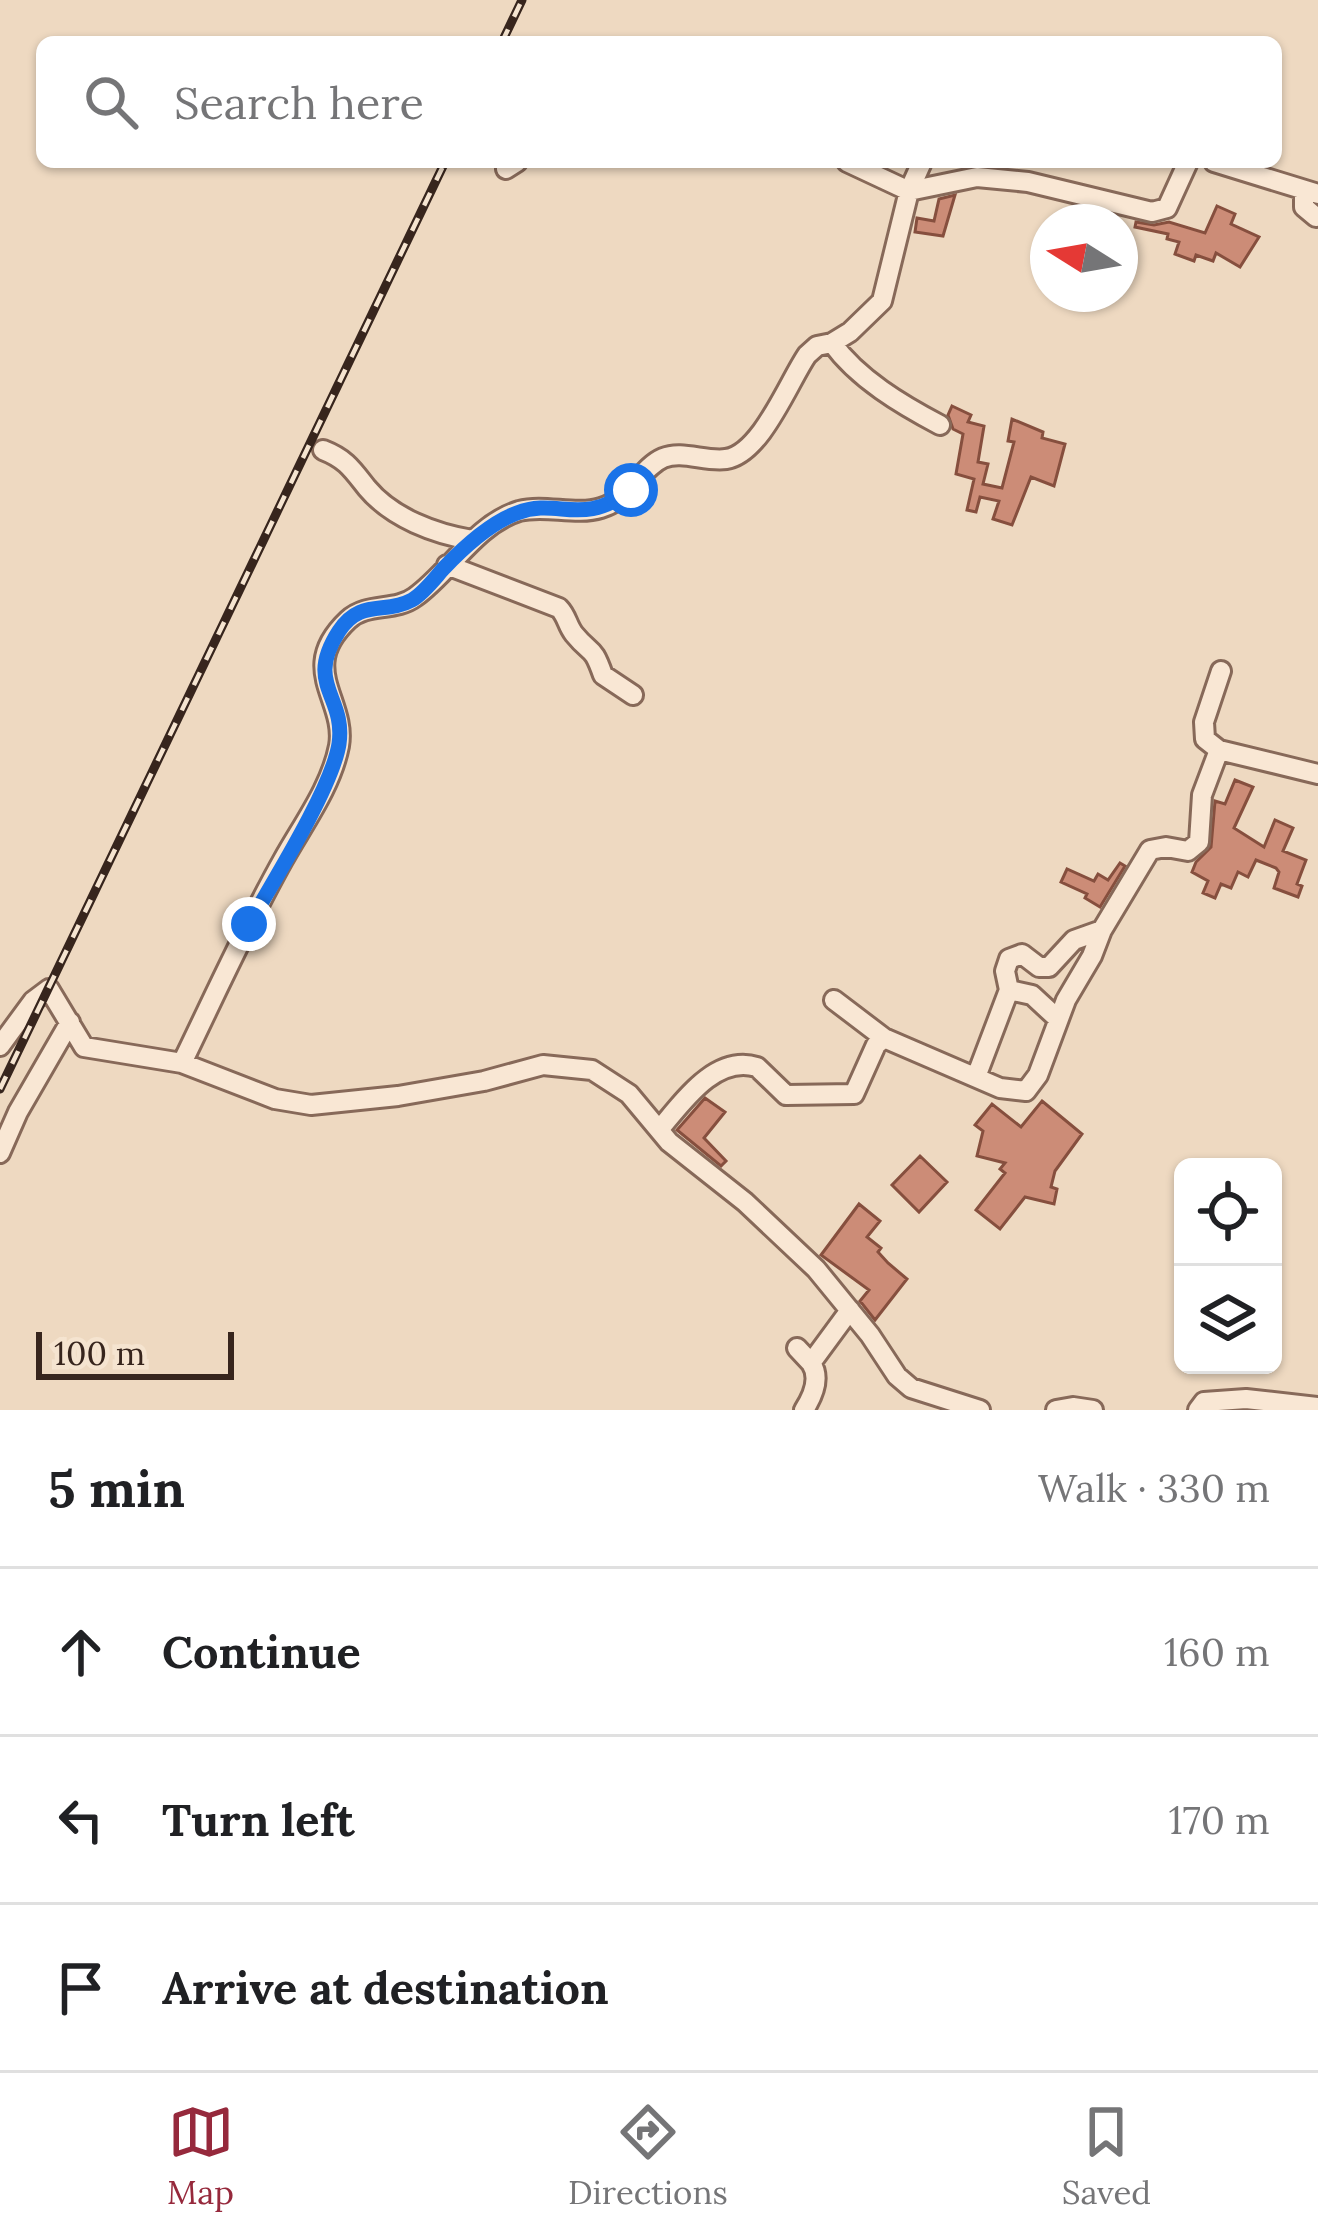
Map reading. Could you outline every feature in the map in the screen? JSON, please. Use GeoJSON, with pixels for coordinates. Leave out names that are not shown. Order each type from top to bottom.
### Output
{"type":"FeatureCollection","features":[{"type":"Feature","properties":{"kind":"street"},"geometry":{"type":"LineString","coordinates":[[860,168],[909,191],[976,177],[1028,182],[1161,212],[1171,203],[1186,168]]}},
{"type":"Feature","properties":{"kind":"street"},"geometry":{"type":"LineString","coordinates":[[182,1063],[249,924],[326,782],[339,745],[324,664],[350,618],[375,606],[412,600],[472,541],[519,511],[600,509],[631,490],[656,461],[670,455],[721,460],[747,451],[807,355],[817,346],[832,343],[882,301],[909,191],[919,168]]}},
{"type":"Feature","properties":{"kind":"street"},"geometry":{"type":"LineString","coordinates":[[1028,182],[1033,168]]}},
{"type":"Feature","properties":{"kind":"street"},"geometry":{"type":"LineString","coordinates":[[1233,168],[1311,192],[1304,208],[1316,217]]}},
{"type":"Feature","properties":{"kind":"street"},"geometry":{"type":"LineString","coordinates":[[832,343],[894,399],[940,425]]}},
{"type":"Feature","properties":{"kind":"street"},"geometry":{"type":"LineString","coordinates":[[323,450],[342,458],[368,490],[404,516],[426,529],[472,541]]}},
{"type":"Feature","properties":{"kind":"street"},"geometry":{"type":"LineString","coordinates":[[447,565],[559,608],[571,631],[599,656],[603,675],[633,695]]}},
{"type":"Feature","properties":{"kind":"street"},"geometry":{"type":"LineString","coordinates":[[1221,671],[1203,727],[1205,740],[1219,750],[1318,774]]}},
{"type":"Feature","properties":{"kind":"street"},"geometry":{"type":"LineString","coordinates":[[834,1000],[884,1039],[1000,1088],[1026,1091],[1038,1075],[1058,1019],[1102,930],[1150,850],[1188,850],[1199,842],[1202,795],[1219,750]]}},
{"type":"Feature","properties":{"kind":"street"},"geometry":{"type":"LineString","coordinates":[[976,1077],[1009,990],[1004,971],[1013,956],[1022,954],[1039,967],[1049,967],[1074,940],[1102,930]]}},
{"type":"Feature","properties":{"kind":"street"},"geometry":{"type":"LineString","coordinates":[[0,1046],[33,1001],[49,989],[84,1048],[182,1063],[275,1099],[311,1105],[398,1096],[543,1065],[592,1070],[618,1084],[659,1130],[780,1233],[850,1310],[896,1376],[911,1388],[980,1410]]}},
{"type":"Feature","properties":{"kind":"street"},"geometry":{"type":"LineString","coordinates":[[1009,990],[1032,995],[1058,1019]]}},
{"type":"Feature","properties":{"kind":"street"},"geometry":{"type":"LineString","coordinates":[[0,1153],[17,1112],[70,1022]]}},
{"type":"Feature","properties":{"kind":"street"},"geometry":{"type":"LineString","coordinates":[[659,1130],[694,1089],[733,1066],[757,1066],[786,1095],[854,1094],[876,1045],[884,1039]]}},
{"type":"Feature","properties":{"kind":"street"},"geometry":{"type":"LineString","coordinates":[[831,1409],[808,1404],[816,1370],[804,1355],[850,1310]]}},
{"type":"Feature","properties":{"kind":"street"},"geometry":{"type":"LineString","coordinates":[[1198,1410],[1215,1399],[1318,1407]]}},
{"type":"Feature","properties":{"kind":"street"},"geometry":{"type":"LineString","coordinates":[[1056,1410],[1093,1410]]}},
{"type":"Feature","properties":{"kind":"building"},"geometry":{"type":"Polygon","coordinates":[[[955,195],[943,236],[915,232],[917,218],[934,221],[939,199],[955,195]]]}},
{"type":"Feature","properties":{"kind":"building"},"geometry":{"type":"Polygon","coordinates":[[[1217,206],[1235,214],[1231,224],[1259,237],[1240,267],[1216,253],[1213,261],[1175,254],[1179,242],[1167,239],[1168,234],[1138,228],[1138,222],[1169,222],[1205,233],[1217,206]]]}},
{"type":"Feature","properties":{"kind":"building"},"geometry":{"type":"Polygon","coordinates":[[[952,406],[971,415],[968,422],[984,426],[978,462],[988,464],[983,484],[1002,488],[1014,442],[1008,441],[1012,419],[1043,432],[1042,438],[1065,444],[1054,486],[1031,477],[1012,525],[993,519],[999,501],[980,497],[976,512],[967,510],[974,479],[956,474],[963,434],[953,429],[948,415],[952,406]]]}},
{"type":"Feature","properties":{"kind":"building"},"geometry":{"type":"Polygon","coordinates":[[[1235,780],[1253,787],[1234,828],[1264,847],[1275,820],[1293,828],[1283,851],[1306,860],[1297,884],[1302,886],[1298,897],[1274,888],[1279,872],[1256,860],[1248,877],[1238,872],[1231,888],[1221,884],[1215,898],[1203,893],[1208,881],[1192,872],[1211,847],[1215,801],[1225,804],[1235,780]]]}},
{"type":"Feature","properties":{"kind":"building"},"geometry":{"type":"Polygon","coordinates":[[[1120,863],[1125,866],[1100,907],[1085,898],[1087,894],[1061,882],[1067,869],[1094,881],[1098,874],[1108,880],[1120,863]]]}},
{"type":"Feature","properties":{"kind":"building"},"geometry":{"type":"Polygon","coordinates":[[[705,1098],[725,1112],[704,1138],[726,1161],[721,1166],[677,1130],[705,1098]]]}},
{"type":"Feature","properties":{"kind":"building"},"geometry":{"type":"Polygon","coordinates":[[[1042,1101],[1082,1134],[1055,1171],[1054,1204],[1025,1197],[1000,1229],[976,1210],[1005,1173],[1000,1169],[1005,1163],[977,1156],[983,1131],[975,1125],[992,1104],[1021,1127],[1042,1101]]]}},
{"type":"Feature","properties":{"kind":"building"},"geometry":{"type":"Polygon","coordinates":[[[920,1156],[947,1182],[919,1212],[892,1185],[920,1156]]]}},
{"type":"Feature","properties":{"kind":"building"},"geometry":{"type":"Polygon","coordinates":[[[859,1204],[880,1221],[867,1237],[907,1279],[875,1320],[860,1301],[869,1290],[821,1255],[859,1204]]]}},
{"type":"Feature","properties":{"kind":"railway"},"geometry":{"type":"LineString","coordinates":[[505,36],[522,0]]}},
{"type":"Feature","properties":{"kind":"railway"},"geometry":{"type":"LineString","coordinates":[[0,1089],[442,168]]}},
{"type":"Feature","properties":{"kind":"route"},"geometry":{"type":"LineString","coordinates":[[249,924],[326,782],[339,745],[339,722],[325,689],[324,664],[340,629],[361,611],[412,600],[472,541],[519,511],[600,509],[631,490]]}}]}
